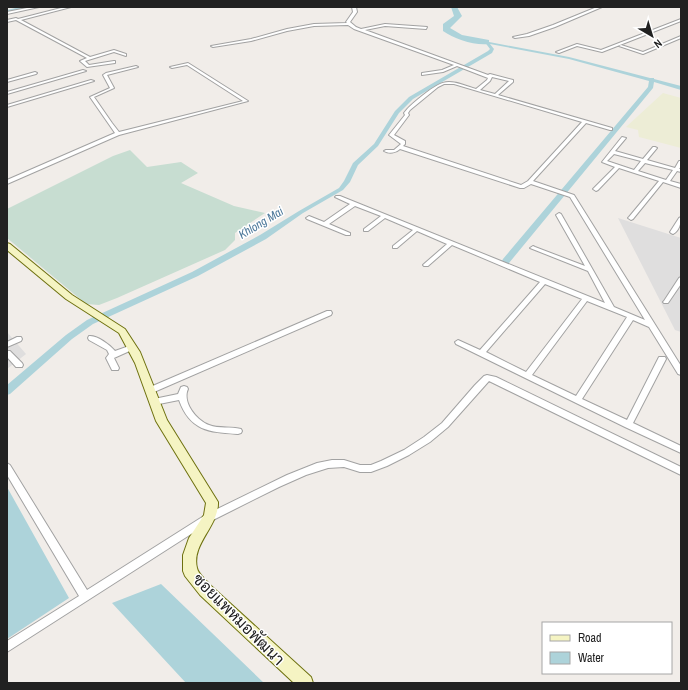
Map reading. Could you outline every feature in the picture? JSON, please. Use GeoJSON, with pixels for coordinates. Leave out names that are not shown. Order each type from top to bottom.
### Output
{"type":"FeatureCollection","features":[{"type":"Feature","properties":{"kind":"street"},"geometry":{"type":"LineString","coordinates":[[13,9],[21,7]]}},
{"type":"Feature","properties":{"kind":"street"},"geometry":{"type":"LineString","coordinates":[[7,13],[37,7]]}},
{"type":"Feature","properties":{"kind":"street"},"geometry":{"type":"LineString","coordinates":[[7,20],[18,20],[69,7]]}},
{"type":"Feature","properties":{"kind":"street"},"geometry":{"type":"LineString","coordinates":[[348,23],[355,12],[354,7]]}},
{"type":"Feature","properties":{"kind":"street"},"geometry":{"type":"LineString","coordinates":[[515,37],[528,35],[554,26],[600,7]]}},
{"type":"Feature","properties":{"kind":"street"},"geometry":{"type":"LineString","coordinates":[[18,20],[89,58]]}},
{"type":"Feature","properties":{"kind":"street"},"geometry":{"type":"LineString","coordinates":[[558,52],[577,45],[601,51],[681,20]]}},
{"type":"Feature","properties":{"kind":"street"},"geometry":{"type":"LineString","coordinates":[[213,46],[251,40],[287,30],[314,25],[348,23],[362,30],[490,77],[489,80],[477,90]]}},
{"type":"Feature","properties":{"kind":"street"},"geometry":{"type":"LineString","coordinates":[[362,30],[385,25],[426,28]]}},
{"type":"Feature","properties":{"kind":"street"},"geometry":{"type":"LineString","coordinates":[[621,46],[643,53],[681,37]]}},
{"type":"Feature","properties":{"kind":"street"},"geometry":{"type":"LineString","coordinates":[[114,62],[88,66],[82,61],[116,51],[125,55]]}},
{"type":"Feature","properties":{"kind":"street"},"geometry":{"type":"LineString","coordinates":[[7,182],[117,134],[246,101],[188,64],[172,67]]}},
{"type":"Feature","properties":{"kind":"street"},"geometry":{"type":"LineString","coordinates":[[423,74],[443,72],[459,65]]}},
{"type":"Feature","properties":{"kind":"street"},"geometry":{"type":"LineString","coordinates":[[117,134],[92,97],[112,88],[105,75],[136,67]]}},
{"type":"Feature","properties":{"kind":"street"},"geometry":{"type":"LineString","coordinates":[[7,93],[84,71]]}},
{"type":"Feature","properties":{"kind":"street"},"geometry":{"type":"LineString","coordinates":[[7,81],[35,73]]}},
{"type":"Feature","properties":{"kind":"street"},"geometry":{"type":"LineString","coordinates":[[490,75],[512,82],[496,96]]}},
{"type":"Feature","properties":{"kind":"street"},"geometry":{"type":"LineString","coordinates":[[7,107],[92,81]]}},
{"type":"Feature","properties":{"kind":"street"},"geometry":{"type":"LineString","coordinates":[[386,151],[394,151],[404,144],[391,135],[407,115],[406,113],[409,109],[437,86],[448,82],[610,129]]}},
{"type":"Feature","properties":{"kind":"street"},"geometry":{"type":"LineString","coordinates":[[7,107],[85,86]]}},
{"type":"Feature","properties":{"kind":"street"},"geometry":{"type":"LineString","coordinates":[[400,147],[522,187],[530,182],[585,122]]}},
{"type":"Feature","properties":{"kind":"street"},"geometry":{"type":"LineString","coordinates":[[624,138],[604,162],[681,186]]}},
{"type":"Feature","properties":{"kind":"street"},"geometry":{"type":"LineString","coordinates":[[635,172],[655,148]]}},
{"type":"Feature","properties":{"kind":"street"},"geometry":{"type":"LineString","coordinates":[[613,152],[678,171]]}},
{"type":"Feature","properties":{"kind":"street"},"geometry":{"type":"LineString","coordinates":[[631,218],[664,181],[678,171],[681,162]]}},
{"type":"Feature","properties":{"kind":"street"},"geometry":{"type":"LineString","coordinates":[[596,189],[618,167]]}},
{"type":"Feature","properties":{"kind":"street"},"geometry":{"type":"LineString","coordinates":[[530,182],[572,196],[681,372]]}},
{"type":"Feature","properties":{"kind":"street"},"geometry":{"type":"LineString","coordinates":[[338,197],[652,325]]}},
{"type":"Feature","properties":{"kind":"street"},"geometry":{"type":"LineString","coordinates":[[325,224],[354,204]]}},
{"type":"Feature","properties":{"kind":"street"},"geometry":{"type":"LineString","coordinates":[[559,215],[611,308]]}},
{"type":"Feature","properties":{"kind":"street"},"geometry":{"type":"LineString","coordinates":[[366,230],[385,216]]}},
{"type":"Feature","properties":{"kind":"street"},"geometry":{"type":"LineString","coordinates":[[309,218],[348,234]]}},
{"type":"Feature","properties":{"kind":"street"},"geometry":{"type":"LineString","coordinates":[[673,232],[681,219]]}},
{"type":"Feature","properties":{"kind":"street"},"geometry":{"type":"LineString","coordinates":[[395,246],[418,229]]}},
{"type":"Feature","properties":{"kind":"street"},"geometry":{"type":"LineString","coordinates":[[426,265],[451,243]]}},
{"type":"Feature","properties":{"kind":"street"},"geometry":{"type":"LineString","coordinates":[[7,246],[69,296],[122,331],[132,347],[151,390],[162,420],[212,502],[210,517]]}},
{"type":"Feature","properties":{"kind":"street"},"geometry":{"type":"LineString","coordinates":[[533,248],[590,270]]}},
{"type":"Feature","properties":{"kind":"street"},"geometry":{"type":"LineString","coordinates":[[666,302],[681,279]]}},
{"type":"Feature","properties":{"kind":"street"},"geometry":{"type":"LineString","coordinates":[[481,353],[544,281]]}},
{"type":"Feature","properties":{"kind":"street"},"geometry":{"type":"LineString","coordinates":[[527,376],[586,298]]}},
{"type":"Feature","properties":{"kind":"street"},"geometry":{"type":"LineString","coordinates":[[151,390],[329,313]]}},
{"type":"Feature","properties":{"kind":"street"},"geometry":{"type":"LineString","coordinates":[[577,400],[631,317]]}},
{"type":"Feature","properties":{"kind":"street"},"geometry":{"type":"LineString","coordinates":[[91,338],[104,344],[113,354]]}},
{"type":"Feature","properties":{"kind":"street"},"geometry":{"type":"LineString","coordinates":[[7,344],[19,339]]}},
{"type":"Feature","properties":{"kind":"street"},"geometry":{"type":"LineString","coordinates":[[458,342],[681,450]]}},
{"type":"Feature","properties":{"kind":"street"},"geometry":{"type":"LineString","coordinates":[[115,368],[110,358],[113,354],[132,347]]}},
{"type":"Feature","properties":{"kind":"street"},"geometry":{"type":"LineString","coordinates":[[7,353],[18,364]]}},
{"type":"Feature","properties":{"kind":"street"},"geometry":{"type":"LineString","coordinates":[[628,425],[662,359]]}},
{"type":"Feature","properties":{"kind":"street"},"geometry":{"type":"LineString","coordinates":[[7,647],[210,517],[236,506],[276,485],[318,467],[335,464],[347,464],[358,468],[373,468],[416,446],[432,436],[452,417],[483,382],[490,378],[681,472]]}},
{"type":"Feature","properties":{"kind":"street"},"geometry":{"type":"LineString","coordinates":[[155,403],[183,392],[184,403],[203,425],[217,430],[238,431]]}},
{"type":"Feature","properties":{"kind":"street"},"geometry":{"type":"LineString","coordinates":[[7,467],[85,596]]}},
{"type":"Feature","properties":{"kind":"street","name":"ซอยแพหมอพัฒนา"},"geometry":{"type":"LineString","coordinates":[[210,517],[194,542],[190,555],[190,571],[205,590],[305,683]]}},
{"type":"Feature","properties":{"kind":"shaded area"},"geometry":{"type":"Polygon","coordinates":[[[618,218],[681,238],[681,332],[675,330],[618,218]]]}},
{"type":"Feature","properties":{"kind":"shaded area"},"geometry":{"type":"Polygon","coordinates":[[[7,332],[26,354],[7,369],[7,332]]]}},
{"type":"Feature","properties":{"kind":"green space"},"geometry":{"type":"Polygon","coordinates":[[[663,93],[681,98],[681,148],[639,137],[638,130],[626,127],[663,93]]]}},
{"type":"Feature","properties":{"kind":"green space"},"geometry":{"type":"Polygon","coordinates":[[[130,150],[147,167],[181,162],[198,173],[181,183],[234,206],[265,213],[235,233],[235,240],[225,250],[99,305],[86,304],[7,238],[7,209],[113,156],[130,150]]]}},
{"type":"Feature","properties":{"kind":"water"},"geometry":{"type":"Polygon","coordinates":[[[7,487],[69,598],[7,639],[7,487]]]}},
{"type":"Feature","properties":{"kind":"water"},"geometry":{"type":"Polygon","coordinates":[[[161,584],[264,683],[186,683],[112,603],[161,584]]]}},
{"type":"Feature","properties":{"kind":"waterway"},"geometry":{"type":"LineString","coordinates":[[7,12],[30,7]]}},
{"type":"Feature","properties":{"kind":"waterway"},"geometry":{"type":"LineString","coordinates":[[454,7],[458,16],[446,26],[446,29],[460,37],[486,42]]}},
{"type":"Feature","properties":{"kind":"waterway","name":"Khlong Mai"},"geometry":{"type":"LineString","coordinates":[[7,391],[69,337],[90,322],[195,274],[263,237],[301,212],[341,189],[347,182],[355,164],[376,145],[397,112],[411,98],[490,52],[492,49],[486,42],[569,58],[652,80]]}},
{"type":"Feature","properties":{"kind":"waterway"},"geometry":{"type":"LineString","coordinates":[[506,261],[651,87],[652,80]]}},
{"type":"Feature","properties":{"kind":"waterway"},"geometry":{"type":"LineString","coordinates":[[652,80],[681,88]]}}]}
